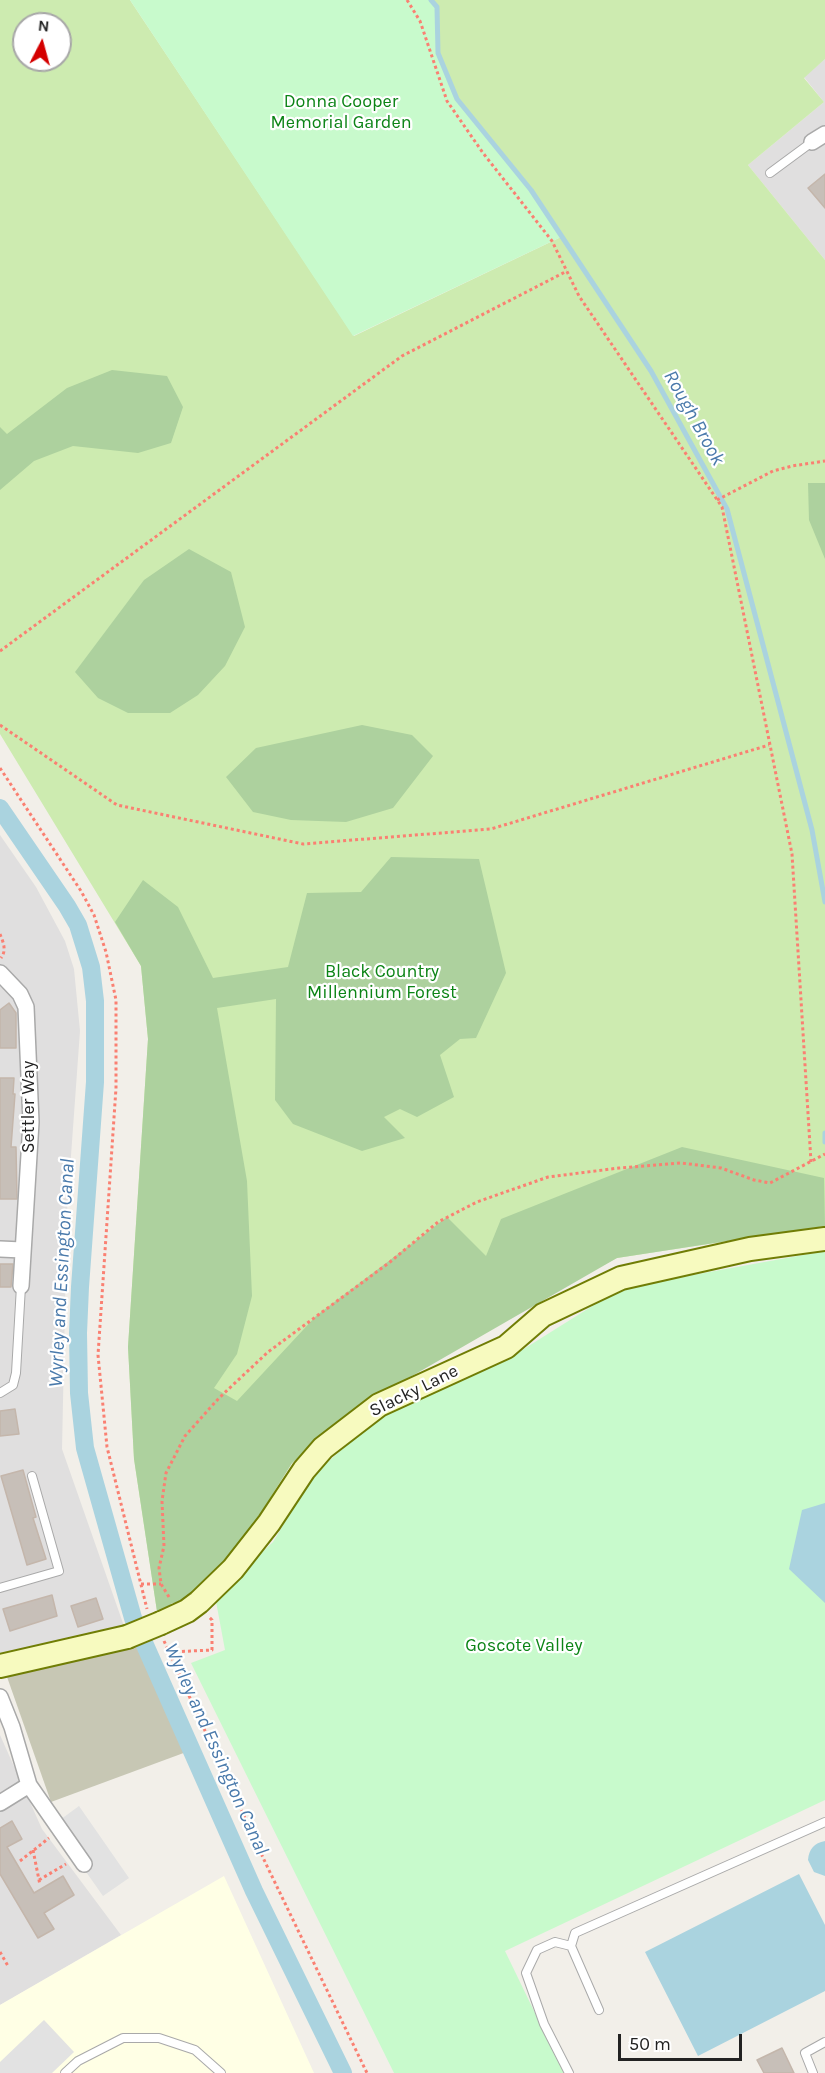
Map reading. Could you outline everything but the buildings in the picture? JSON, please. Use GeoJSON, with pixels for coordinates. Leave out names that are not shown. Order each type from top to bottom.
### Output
{"type":"FeatureCollection","features":[{"type":"Feature","properties":{"kind":"street","name":"Settler Way"},"geometry":{"type":"LineString","coordinates":[[0,973],[20,993],[26,1008],[31,1122],[21,1286]]}},
{"type":"Feature","properties":{"kind":"street","name":"Slacky Lane"},"geometry":{"type":"LineString","coordinates":[[0,1666],[127,1637],[159,1627],[193,1606],[233,1569],[252,1546],[304,1470],[323,1448],[379,1405],[506,1347],[543,1314],[621,1278],[750,1249],[825,1239]]}},
{"type":"Feature","properties":{"kind":"street"},"geometry":{"type":"LineString","coordinates":[[0,1249],[22,1250]]}},
{"type":"Feature","properties":{"kind":"street"},"geometry":{"type":"LineString","coordinates":[[0,1697],[12,1727],[29,1785],[81,1860]]}},
{"type":"Feature","properties":{"kind":"street"},"geometry":{"type":"LineString","coordinates":[[0,1803],[29,1785]]}},
{"type":"Feature","properties":{"kind":"lane"},"geometry":{"type":"LineString","coordinates":[[770,173],[819,138]]}},
{"type":"Feature","properties":{"kind":"lane"},"geometry":{"type":"LineString","coordinates":[[0,1393],[13,1385],[16,1373],[21,1286]]}},
{"type":"Feature","properties":{"kind":"lane"},"geometry":{"type":"LineString","coordinates":[[0,1587],[59,1571],[32,1476]]}},
{"type":"Feature","properties":{"kind":"lane"},"geometry":{"type":"LineString","coordinates":[[599,2010],[571,1946],[575,1933],[825,1822]]}},
{"type":"Feature","properties":{"kind":"lane"},"geometry":{"type":"LineString","coordinates":[[569,2073],[544,2024],[526,1973],[537,1950],[555,1942],[571,1946]]}},
{"type":"Feature","properties":{"kind":"lane"},"geometry":{"type":"LineString","coordinates":[[65,2073],[78,2061],[123,2038],[159,2038],[195,2050],[221,2073]]}},
{"type":"Feature","properties":{"kind":"lane"},"geometry":{"type":"LineString","coordinates":[[813,2073],[805,2053],[825,2042]]}},
{"type":"Feature","properties":{"kind":"path"},"geometry":{"type":"LineString","coordinates":[[407,0],[420,21],[447,101],[483,153],[552,241],[579,296],[720,499],[792,854],[811,1162]]}},
{"type":"Feature","properties":{"kind":"path"},"geometry":{"type":"LineString","coordinates":[[0,651],[402,356],[567,271]]}},
{"type":"Feature","properties":{"kind":"path"},"geometry":{"type":"LineString","coordinates":[[720,499],[773,471],[825,461]]}},
{"type":"Feature","properties":{"kind":"path"},"geometry":{"type":"LineString","coordinates":[[0,725],[117,805],[303,844],[491,829],[770,745]]}},
{"type":"Feature","properties":{"kind":"path"},"geometry":{"type":"LineString","coordinates":[[0,768],[81,891],[94,915],[116,1000],[117,1088],[98,1355],[108,1447],[147,1609],[159,1627],[266,1864],[368,2073]]}},
{"type":"Feature","properties":{"kind":"path"},"geometry":{"type":"LineString","coordinates":[[0,934],[4,954],[0,959]]}},
{"type":"Feature","properties":{"kind":"path"},"geometry":{"type":"LineString","coordinates":[[170,1652],[212,1650],[212,1620],[193,1606],[172,1603],[161,1584],[159,1568],[164,1546],[162,1501],[166,1473],[185,1436],[219,1398],[268,1352],[390,1262],[438,1222],[477,1202],[548,1177],[681,1163],[721,1168],[754,1180],[770,1183],[825,1154]]}},
{"type":"Feature","properties":{"kind":"path"},"geometry":{"type":"LineString","coordinates":[[141,1584],[161,1584]]}},
{"type":"Feature","properties":{"kind":"path"},"geometry":{"type":"LineString","coordinates":[[20,1861],[60,1829]]}},
{"type":"Feature","properties":{"kind":"path"},"geometry":{"type":"LineString","coordinates":[[33,1850],[40,1886]]}},
{"type":"Feature","properties":{"kind":"path"},"geometry":{"type":"LineString","coordinates":[[39,1880],[81,1860]]}},
{"type":"Feature","properties":{"kind":"path"},"geometry":{"type":"LineString","coordinates":[[0,1952],[8,1965]]}},
{"type":"Feature","properties":{"kind":"shaded area"},"geometry":{"type":"Polygon","coordinates":[[[825,59],[825,260],[748,165],[824,102],[804,77],[825,59]]]}},
{"type":"Feature","properties":{"kind":"shaded area"},"geometry":{"type":"Polygon","coordinates":[[[0,835],[36,887],[65,941],[74,969],[80,1031],[67,1211],[62,1449],[125,1629],[0,1658],[0,835]]]}},
{"type":"Feature","properties":{"kind":"shaded area"},"geometry":{"type":"Polygon","coordinates":[[[136,1643],[189,1751],[51,1802],[6,1674],[136,1643]]]}},
{"type":"Feature","properties":{"kind":"shaded area"},"geometry":{"type":"Polygon","coordinates":[[[0,1735],[42,1829],[121,1935],[0,2005],[0,1735]]]}},
{"type":"Feature","properties":{"kind":"shaded area"},"geometry":{"type":"Polygon","coordinates":[[[79,1806],[129,1878],[103,1896],[53,1825],[79,1806]]]}},
{"type":"Feature","properties":{"kind":"shaded area"},"geometry":{"type":"Polygon","coordinates":[[[224,1876],[314,2073],[0,2073],[0,2005],[224,1876]]]}},
{"type":"Feature","properties":{"kind":"shaded area"},"geometry":{"type":"Polygon","coordinates":[[[44,2020],[74,2052],[52,2073],[0,2073],[0,2062],[44,2020]]]}},
{"type":"Feature","properties":{"kind":"green space"},"geometry":{"type":"Polygon","coordinates":[[[0,0],[130,0],[354,336],[561,237],[531,190],[457,99],[438,56],[437,7],[432,0],[825,0],[825,59],[804,78],[824,102],[748,165],[825,260],[825,1226],[617,1258],[529,1304],[372,1399],[292,1463],[226,1568],[185,1602],[172,1603],[158,1618],[134,1459],[128,1347],[148,1039],[141,966],[0,734],[0,0]]]}},
{"type":"Feature","properties":{"kind":"green space","name":"Donna Cooper Memorial Garden"},"geometry":{"type":"Polygon","coordinates":[[[130,0],[431,0],[437,7],[438,53],[457,99],[531,190],[561,237],[353,336],[130,0]]]}},
{"type":"Feature","properties":{"kind":"green space"},"geometry":{"type":"Polygon","coordinates":[[[112,370],[167,376],[183,407],[171,443],[138,453],[73,446],[34,461],[0,490],[0,427],[7,434],[67,388],[112,370]]]}},
{"type":"Feature","properties":{"kind":"green space"},"geometry":{"type":"Polygon","coordinates":[[[808,483],[825,483],[825,559],[809,520],[808,483]]]}},
{"type":"Feature","properties":{"kind":"green space"},"geometry":{"type":"Polygon","coordinates":[[[189,549],[231,572],[245,627],[225,666],[198,695],[170,713],[128,713],[98,698],[75,672],[144,580],[189,549]]]}},
{"type":"Feature","properties":{"kind":"green space"},"geometry":{"type":"Polygon","coordinates":[[[362,725],[412,735],[433,756],[393,808],[346,822],[291,820],[253,812],[226,777],[256,748],[362,725]]]}},
{"type":"Feature","properties":{"kind":"green space","name":"Black Country Millennium Forest"},"geometry":{"type":"Polygon","coordinates":[[[391,857],[479,859],[506,973],[476,1038],[460,1039],[440,1055],[454,1097],[417,1117],[400,1109],[384,1117],[405,1138],[362,1151],[293,1124],[275,1100],[276,999],[217,1008],[247,1181],[252,1296],[237,1354],[214,1388],[237,1401],[316,1316],[447,1217],[486,1256],[501,1219],[682,1147],[824,1178],[825,1226],[617,1258],[372,1399],[292,1463],[226,1568],[185,1602],[172,1603],[158,1618],[134,1459],[128,1347],[148,1039],[141,966],[115,922],[143,880],[178,907],[213,978],[288,967],[307,893],[361,892],[391,857]]]}},
{"type":"Feature","properties":{"kind":"green space","name":"Goscote Valley"},"geometry":{"type":"Polygon","coordinates":[[[825,1251],[825,1800],[505,1951],[564,2073],[394,2073],[191,1663],[225,1650],[215,1596],[273,1542],[314,1474],[379,1417],[511,1357],[621,1288],[825,1251]]]}},
{"type":"Feature","properties":{"kind":"water"},"geometry":{"type":"Polygon","coordinates":[[[825,1503],[825,1603],[789,1569],[802,1510],[825,1503]]]}},
{"type":"Feature","properties":{"kind":"water"},"geometry":{"type":"Polygon","coordinates":[[[825,1841],[825,1876],[814,1872],[808,1860],[813,1847],[825,1841]]]}},
{"type":"Feature","properties":{"kind":"water"},"geometry":{"type":"Polygon","coordinates":[[[799,1874],[825,1925],[825,1991],[698,2056],[645,1952],[799,1874]]]}},
{"type":"Feature","properties":{"kind":"waterway","name":"Rough Brook"},"geometry":{"type":"LineString","coordinates":[[431,0],[437,7],[438,53],[457,99],[531,190],[651,371],[727,509],[812,830],[825,902]]}},
{"type":"Feature","properties":{"kind":"waterway","name":"Wyrley and Essington Canal"},"geometry":{"type":"LineString","coordinates":[[0,808],[78,925],[91,967],[95,1001],[95,1082],[78,1333],[79,1393],[85,1448],[133,1618],[254,1891],[343,2073]]}},
{"type":"Feature","properties":{"kind":"waterway","name":"Rough Brook"},"geometry":{"type":"LineString","coordinates":[[825,1133],[825,1142]]}}]}
